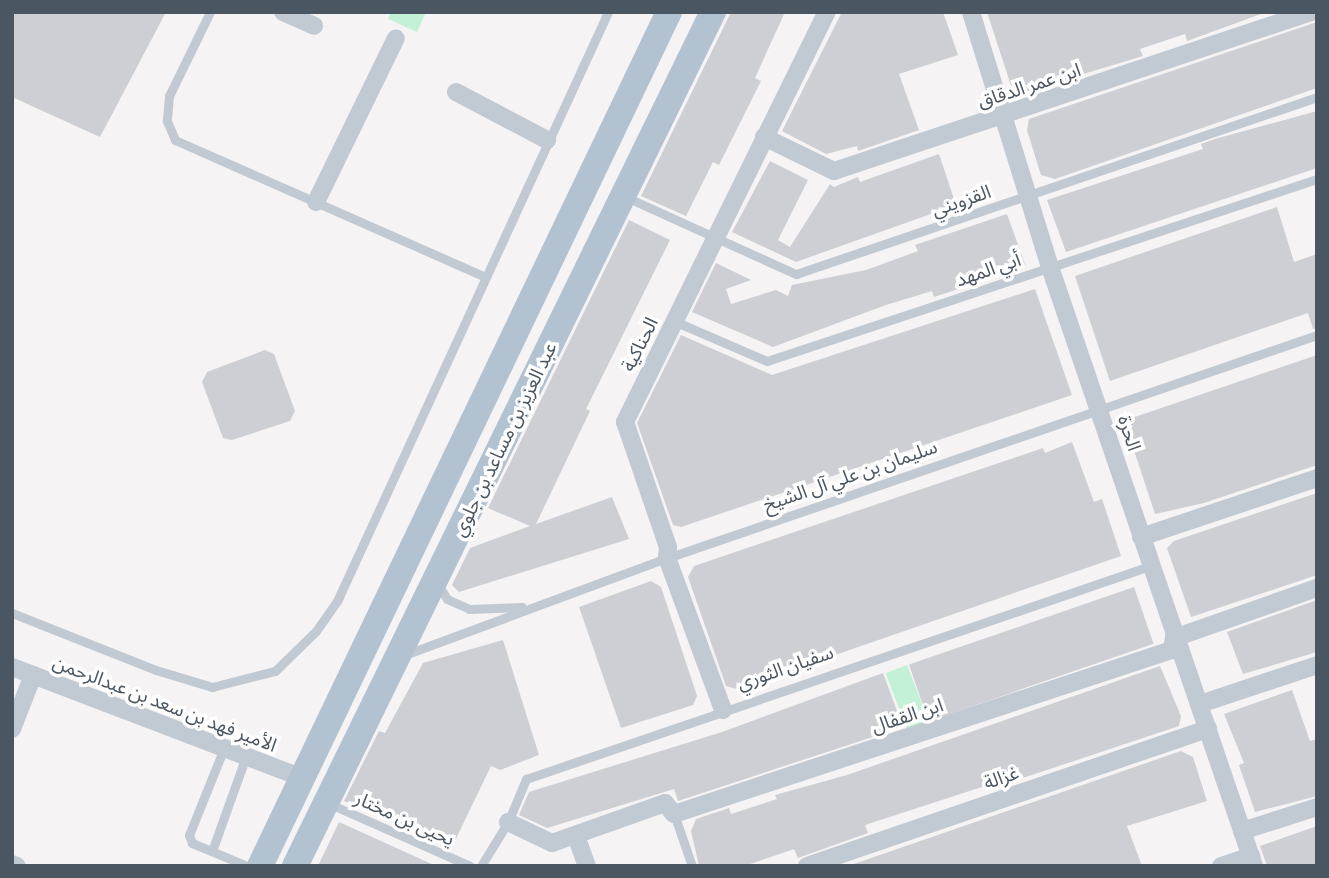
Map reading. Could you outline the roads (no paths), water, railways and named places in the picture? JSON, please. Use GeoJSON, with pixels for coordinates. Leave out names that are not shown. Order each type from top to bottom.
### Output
{"type":"FeatureCollection","features":[{"type":"Feature","properties":{"kind":"main road","name":"عبد العزيز بن مساعد بن جلوي"},"geometry":{"type":"LineString","coordinates":[[260,866],[669,12]]}},
{"type":"Feature","properties":{"kind":"main road","name":"عبد العزيز بن مساعد بن جلوي"},"geometry":{"type":"LineString","coordinates":[[295,866],[713,12]]}},
{"type":"Feature","properties":{"kind":"street"},"geometry":{"type":"LineString","coordinates":[[283,12],[314,26]]}},
{"type":"Feature","properties":{"kind":"street","name":"الحناكية"},"geometry":{"type":"LineString","coordinates":[[723,710],[667,558],[668,547],[625,422],[713,236],[827,12]]}},
{"type":"Feature","properties":{"kind":"street","name":"الحرة"},"geometry":{"type":"LineString","coordinates":[[971,12],[1049,267],[1099,407],[1174,638],[1200,704],[1253,861]]}},
{"type":"Feature","properties":{"kind":"street","name":"ابن عمر الدقاق"},"geometry":{"type":"LineString","coordinates":[[764,137],[834,171],[1311,12]]}},
{"type":"Feature","properties":{"kind":"street"},"geometry":{"type":"LineString","coordinates":[[316,202],[396,38]]}},
{"type":"Feature","properties":{"kind":"street"},"geometry":{"type":"LineString","coordinates":[[456,92],[547,140]]}},
{"type":"Feature","properties":{"kind":"street"},"geometry":{"type":"LineString","coordinates":[[1141,537],[1317,478]]}},
{"type":"Feature","properties":{"kind":"street","name":"ابن القفال"},"geometry":{"type":"LineString","coordinates":[[508,822],[552,843],[665,803],[674,814],[1172,650],[1174,638],[1317,588]]}},
{"type":"Feature","properties":{"kind":"street"},"geometry":{"type":"LineString","coordinates":[[1200,704],[1317,665]]}},
{"type":"Feature","properties":{"kind":"street","name":"الأمير فهد بن سعد بن عبدالرحمن"},"geometry":{"type":"LineString","coordinates":[[12,667],[302,778]]}},
{"type":"Feature","properties":{"kind":"street"},"geometry":{"type":"LineString","coordinates":[[12,729],[33,675]]}},
{"type":"Feature","properties":{"kind":"street","name":"غزالة"},"geometry":{"type":"LineString","coordinates":[[807,866],[1208,729]]}},
{"type":"Feature","properties":{"kind":"street"},"geometry":{"type":"LineString","coordinates":[[1242,831],[1317,807]]}},
{"type":"Feature","properties":{"kind":"street"},"geometry":{"type":"LineString","coordinates":[[576,836],[587,866]]}},
{"type":"Feature","properties":{"kind":"street"},"geometry":{"type":"LineString","coordinates":[[1221,866],[1253,861]]}},
{"type":"Feature","properties":{"kind":"lane"},"geometry":{"type":"LineString","coordinates":[[209,12],[169,96],[167,121],[175,140],[485,277]]}},
{"type":"Feature","properties":{"kind":"lane"},"geometry":{"type":"LineString","coordinates":[[12,613],[156,670],[212,687],[275,671],[316,631],[338,599],[608,12]]}},
{"type":"Feature","properties":{"kind":"lane","name":"القزويني"},"geometry":{"type":"LineString","coordinates":[[623,195],[796,274],[1317,97]]}},
{"type":"Feature","properties":{"kind":"lane","name":"أبي المهد"},"geometry":{"type":"LineString","coordinates":[[674,321],[767,361],[1317,179]]}},
{"type":"Feature","properties":{"kind":"lane","name":"سليمان بن علي آل الشيخ"},"geometry":{"type":"LineString","coordinates":[[398,657],[667,558],[1099,407],[1317,335]]}},
{"type":"Feature","properties":{"kind":"lane","name":"سفيان الثوري"},"geometry":{"type":"LineString","coordinates":[[481,866],[508,822],[526,779],[1150,566]]}},
{"type":"Feature","properties":{"kind":"lane"},"geometry":{"type":"LineString","coordinates":[[436,581],[447,598],[469,610],[530,607]]}},
{"type":"Feature","properties":{"kind":"lane"},"geometry":{"type":"LineString","coordinates":[[225,748],[190,832],[192,843],[247,866]]}},
{"type":"Feature","properties":{"kind":"lane"},"geometry":{"type":"LineString","coordinates":[[212,851],[246,756]]}},
{"type":"Feature","properties":{"kind":"lane","name":"يحيى بن مختار"},"geometry":{"type":"LineString","coordinates":[[325,802],[470,866]]}},
{"type":"Feature","properties":{"kind":"lane"},"geometry":{"type":"LineString","coordinates":[[674,814],[692,866]]}}]}
